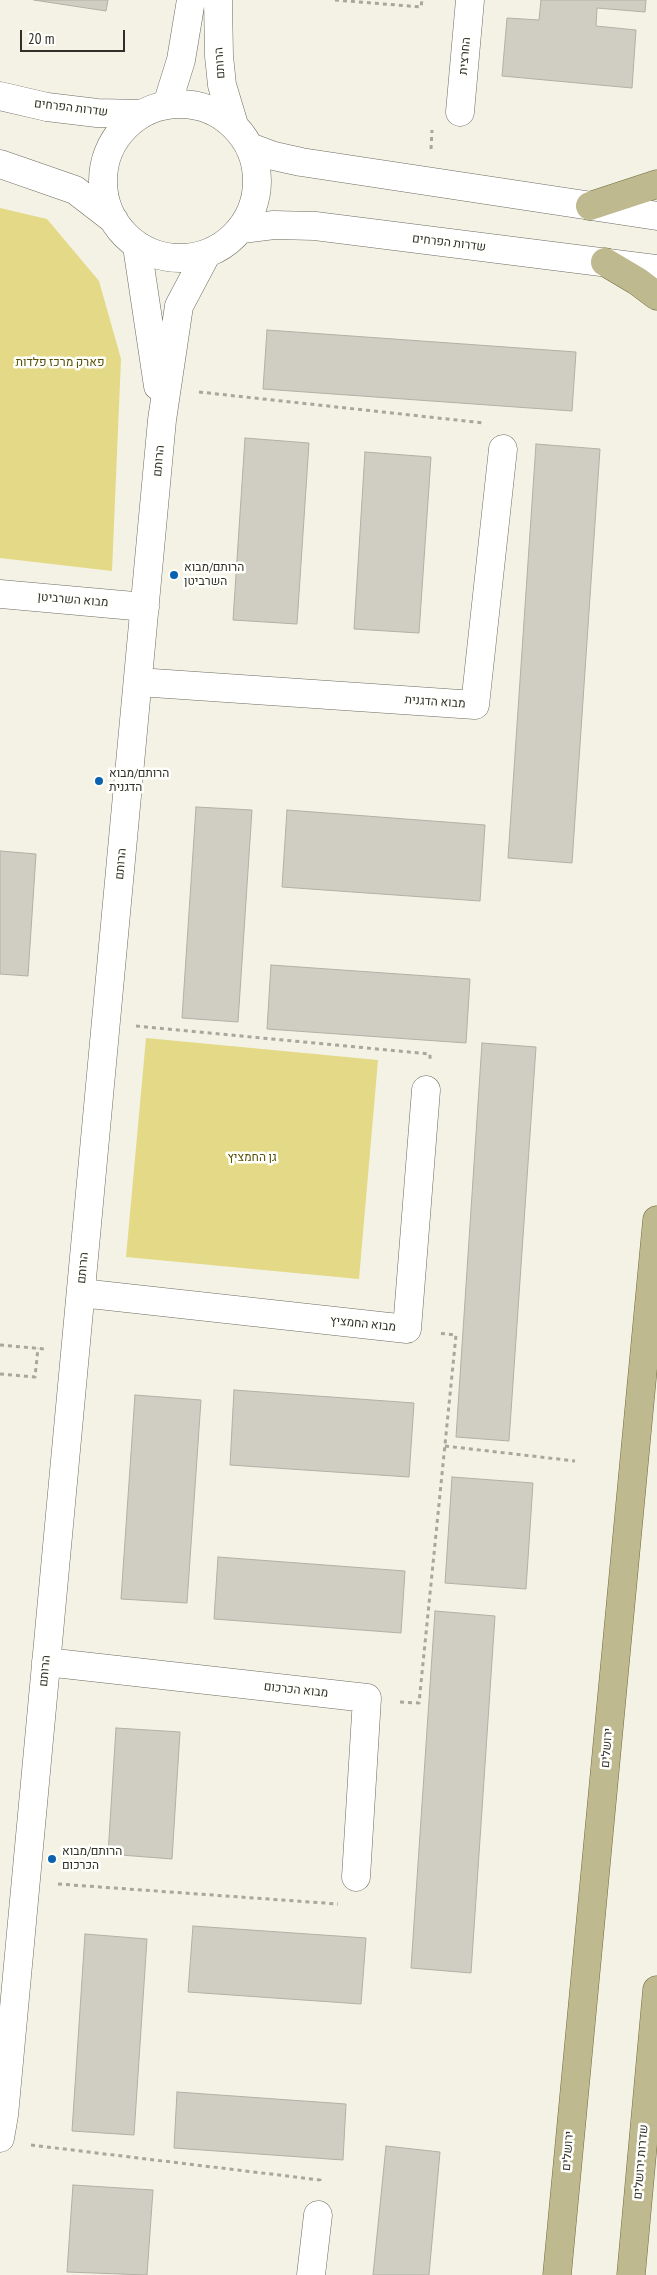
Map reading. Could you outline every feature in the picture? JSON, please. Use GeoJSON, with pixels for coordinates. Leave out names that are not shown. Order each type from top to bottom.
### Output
{"type":"FeatureCollection","features":[{"type":"Feature","properties":{"kind":"main road"},"geometry":{"type":"LineString","coordinates":[[590,206],[657,184]]}},
{"type":"Feature","properties":{"kind":"main road"},"geometry":{"type":"LineString","coordinates":[[605,262],[637,281],[657,296]]}},
{"type":"Feature","properties":{"kind":"main road","name":"ירושלים"},"geometry":{"type":"LineString","coordinates":[[557,2275],[657,1220]]}},
{"type":"Feature","properties":{"kind":"main road","name":"שדרות ירושלים"},"geometry":{"type":"LineString","coordinates":[[631,2275],[657,1990]]}},
{"type":"Feature","properties":{"kind":"street"},"geometry":{"type":"LineString","coordinates":[[168,105],[181,60],[191,0]]}},
{"type":"Feature","properties":{"kind":"street","name":"הרותם"},"geometry":{"type":"LineString","coordinates":[[218,0],[219,56],[222,86],[234,125]]}},
{"type":"Feature","properties":{"kind":"street","name":"החרצית"},"geometry":{"type":"LineString","coordinates":[[460,112],[470,0]]}},
{"type":"Feature","properties":{"kind":"street","name":"שדרות הפרחים"},"geometry":{"type":"LineString","coordinates":[[0,96],[47,107],[98,113],[142,114]]}},
{"type":"Feature","properties":{"kind":"street"},"geometry":{"type":"LineString","coordinates":[[191,104],[214,112],[234,125],[250,147],[256,168],[258,189],[252,210],[242,229],[225,245],[206,255],[188,259],[153,254],[137,246],[124,234],[114,220],[106,201],[103,182],[106,161],[113,142],[142,114],[168,105],[191,104]]}},
{"type":"Feature","properties":{"kind":"street"},"geometry":{"type":"LineString","coordinates":[[250,147],[274,156],[301,162],[657,216]]}},
{"type":"Feature","properties":{"kind":"street"},"geometry":{"type":"LineString","coordinates":[[0,164],[76,190],[114,220]]}},
{"type":"Feature","properties":{"kind":"street","name":"שדרות הפרחים"},"geometry":{"type":"LineString","coordinates":[[242,229],[274,225],[315,226],[657,269]]}},
{"type":"Feature","properties":{"kind":"street","name":"הרותם"},"geometry":{"type":"LineString","coordinates":[[137,246],[152,330],[162,420]]}},
{"type":"Feature","properties":{"kind":"street","name":"הרותם"},"geometry":{"type":"LineString","coordinates":[[1,2122],[26,1882],[162,420],[179,306],[206,255]]}},
{"type":"Feature","properties":{"kind":"street","name":"מבוא הדגנית"},"geometry":{"type":"LineString","coordinates":[[138,682],[475,705],[503,449]]}},
{"type":"Feature","properties":{"kind":"street","name":"מבוא השרביטן"},"geometry":{"type":"LineString","coordinates":[[0,594],[145,607]]}},
{"type":"Feature","properties":{"kind":"street","name":"מבוא החמציץ"},"geometry":{"type":"LineString","coordinates":[[81,1293],[407,1329],[426,1090]]}},
{"type":"Feature","properties":{"kind":"street","name":"מבוא הכרכום"},"geometry":{"type":"LineString","coordinates":[[46,1662],[367,1698]]}},
{"type":"Feature","properties":{"kind":"street"},"geometry":{"type":"LineString","coordinates":[[356,1877],[367,1698]]}},
{"type":"Feature","properties":{"kind":"street"},"geometry":{"type":"LineString","coordinates":[[311,2275],[318,2215]]}},
{"type":"Feature","properties":{"kind":"path"},"geometry":{"type":"LineString","coordinates":[[335,0],[421,7],[422,0]]}},
{"type":"Feature","properties":{"kind":"path"},"geometry":{"type":"LineString","coordinates":[[167,389],[506,425],[503,449]]}},
{"type":"Feature","properties":{"kind":"path"},"geometry":{"type":"LineString","coordinates":[[106,1023],[430,1054],[426,1090]]}},
{"type":"Feature","properties":{"kind":"path"},"geometry":{"type":"LineString","coordinates":[[367,1698],[418,1703],[456,1335],[407,1329]]}},
{"type":"Feature","properties":{"kind":"path"},"geometry":{"type":"LineString","coordinates":[[0,1345],[75,1353]]}},
{"type":"Feature","properties":{"kind":"path"},"geometry":{"type":"LineString","coordinates":[[0,1374],[35,1377],[38,1348]]}},
{"type":"Feature","properties":{"kind":"path"},"geometry":{"type":"LineString","coordinates":[[445,1446],[575,1461]]}},
{"type":"Feature","properties":{"kind":"path"},"geometry":{"type":"LineString","coordinates":[[26,1882],[354,1905],[356,1877]]}},
{"type":"Feature","properties":{"kind":"path"},"geometry":{"type":"LineString","coordinates":[[29,2144],[320,2180],[318,2215]]}},
{"type":"Feature","properties":{"kind":"green space","name":"פארק מרכז פלדות"},"geometry":{"type":"Polygon","coordinates":[[[0,208],[47,219],[99,281],[121,359],[112,571],[0,558],[0,208]]]}},
{"type":"Feature","properties":{"kind":"green space","name":"גן החמציץ"},"geometry":{"type":"Polygon","coordinates":[[[146,1038],[378,1060],[359,1279],[126,1257],[146,1038]]]}},
{"type":"Feature","properties":{"kind":"building"},"geometry":{"type":"Polygon","coordinates":[[[34,0],[108,0],[106,11],[34,0]]]}},
{"type":"Feature","properties":{"kind":"building"},"geometry":{"type":"Polygon","coordinates":[[[541,0],[646,0],[645,12],[597,8],[596,26],[636,30],[632,88],[502,76],[507,18],[539,20],[541,0]]]}},
{"type":"Feature","properties":{"kind":"building"},"geometry":{"type":"Polygon","coordinates":[[[267,330],[576,352],[572,411],[263,389],[267,330]]]}},
{"type":"Feature","properties":{"kind":"building"},"geometry":{"type":"Polygon","coordinates":[[[245,438],[309,443],[297,624],[233,620],[245,438]]]}},
{"type":"Feature","properties":{"kind":"building"},"geometry":{"type":"Polygon","coordinates":[[[536,444],[600,449],[572,863],[508,858],[536,444]]]}},
{"type":"Feature","properties":{"kind":"building"},"geometry":{"type":"Polygon","coordinates":[[[365,452],[431,457],[419,633],[354,629],[365,452]]]}},
{"type":"Feature","properties":{"kind":"building"},"geometry":{"type":"Polygon","coordinates":[[[196,807],[252,810],[238,1022],[182,1018],[196,807]]]}},
{"type":"Feature","properties":{"kind":"building"},"geometry":{"type":"Polygon","coordinates":[[[287,810],[485,825],[480,901],[282,887],[287,810]]]}},
{"type":"Feature","properties":{"kind":"building"},"geometry":{"type":"Polygon","coordinates":[[[0,851],[36,854],[28,976],[0,974],[0,851]]]}},
{"type":"Feature","properties":{"kind":"building"},"geometry":{"type":"Polygon","coordinates":[[[271,965],[470,979],[466,1043],[267,1029],[271,965]]]}},
{"type":"Feature","properties":{"kind":"building"},"geometry":{"type":"Polygon","coordinates":[[[482,1043],[536,1047],[509,1441],[456,1437],[482,1043]]]}},
{"type":"Feature","properties":{"kind":"building"},"geometry":{"type":"Polygon","coordinates":[[[234,1390],[414,1403],[409,1477],[230,1465],[234,1390]]]}},
{"type":"Feature","properties":{"kind":"building"},"geometry":{"type":"Polygon","coordinates":[[[135,1395],[201,1400],[187,1603],[121,1599],[135,1395]]]}},
{"type":"Feature","properties":{"kind":"building"},"geometry":{"type":"Polygon","coordinates":[[[452,1477],[533,1483],[526,1589],[445,1583],[452,1477]]]}},
{"type":"Feature","properties":{"kind":"building"},"geometry":{"type":"Polygon","coordinates":[[[218,1557],[405,1571],[401,1633],[214,1619],[218,1557]]]}},
{"type":"Feature","properties":{"kind":"building"},"geometry":{"type":"Polygon","coordinates":[[[435,1611],[495,1616],[471,1973],[411,1968],[435,1611]]]}},
{"type":"Feature","properties":{"kind":"building"},"geometry":{"type":"Polygon","coordinates":[[[116,1728],[180,1732],[172,1859],[108,1854],[116,1728]]]}},
{"type":"Feature","properties":{"kind":"building"},"geometry":{"type":"Polygon","coordinates":[[[193,1926],[366,1938],[361,2004],[188,1992],[193,1926]]]}},
{"type":"Feature","properties":{"kind":"building"},"geometry":{"type":"Polygon","coordinates":[[[85,1934],[147,1939],[134,2135],[72,2131],[85,1934]]]}},
{"type":"Feature","properties":{"kind":"building"},"geometry":{"type":"Polygon","coordinates":[[[177,2092],[346,2104],[343,2160],[174,2148],[177,2092]]]}},
{"type":"Feature","properties":{"kind":"building"},"geometry":{"type":"Polygon","coordinates":[[[386,2146],[440,2152],[429,2275],[373,2275],[386,2146]]]}},
{"type":"Feature","properties":{"kind":"building"},"geometry":{"type":"Polygon","coordinates":[[[73,2185],[153,2190],[147,2275],[67,2272],[73,2185]]]}},
{"type":"Feature","properties":{"kind":"place","name":"הרותם/מבוא השרביטן"},"geometry":{"type":"Point","coordinates":[174,575]}},
{"type":"Feature","properties":{"kind":"place","name":"הרותם/מבוא הדגנית"},"geometry":{"type":"Point","coordinates":[99,781]}},
{"type":"Feature","properties":{"kind":"place","name":"הרותם/מבוא הכרכום"},"geometry":{"type":"Point","coordinates":[52,1859]}}]}
